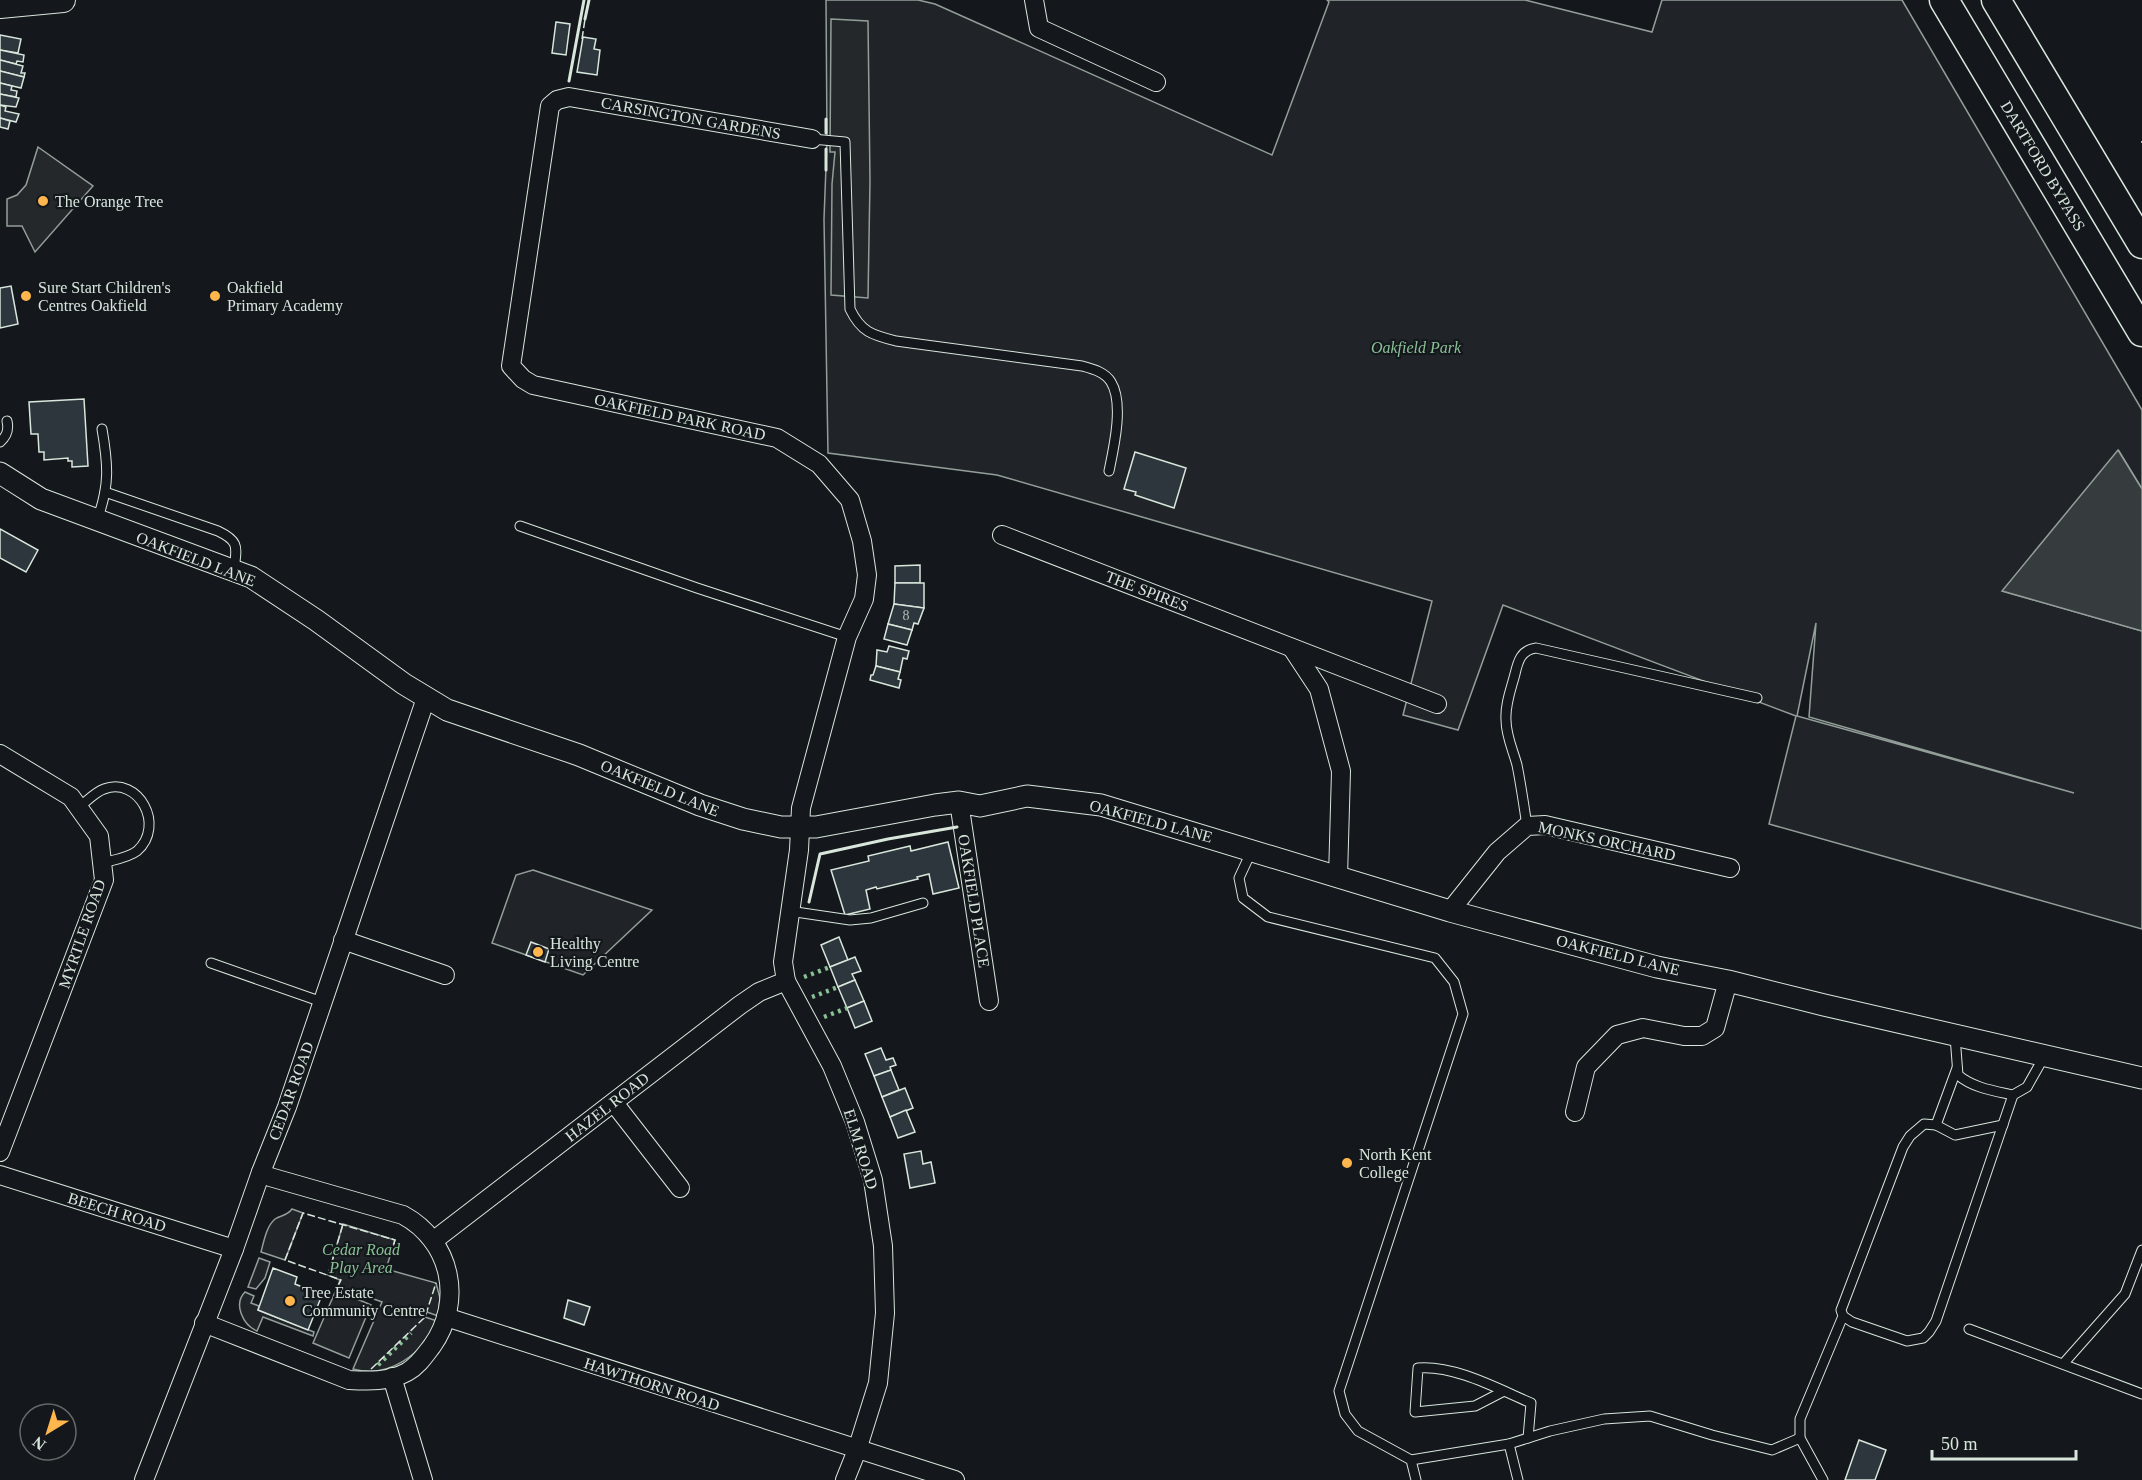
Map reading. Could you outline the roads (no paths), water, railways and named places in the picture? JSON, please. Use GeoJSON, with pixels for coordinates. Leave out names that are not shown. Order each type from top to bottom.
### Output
{"type":"FeatureCollection","features":[{"type":"Feature","properties":{"kind":"highway","name":"DARTFORD BYPASS"},"geometry":{"type":"LineString","coordinates":[[1944,0],[2142,332]]}},
{"type":"Feature","properties":{"kind":"highway"},"geometry":{"type":"LineString","coordinates":[[1996,0],[2142,244]]}},
{"type":"Feature","properties":{"kind":"main road"},"geometry":{"type":"LineString","coordinates":[[0,6],[63,0]]}},
{"type":"Feature","properties":{"kind":"street"},"geometry":{"type":"LineString","coordinates":[[1034,0],[1039,27],[1156,82]]}},
{"type":"Feature","properties":{"kind":"street","name":"CARSINGTON GARDENS"},"geometry":{"type":"LineString","coordinates":[[569,97],[812,139]]}},
{"type":"Feature","properties":{"kind":"street","name":"OAKFIELD PARK ROAD"},"geometry":{"type":"LineString","coordinates":[[569,97],[557,100],[550,106],[511,366],[523,379],[533,385],[777,438],[819,464],[850,500],[866,559],[864,599],[847,637],[803,799],[800,828]]}},
{"type":"Feature","properties":{"kind":"street","name":"OAKFIELD LANE"},"geometry":{"type":"LineString","coordinates":[[0,472],[41,498],[251,577],[426,698],[463,716],[579,755],[725,814],[776,826],[800,828],[959,802],[980,806],[1027,796],[1101,804],[1450,911],[1657,967],[1728,981],[2142,1078]]}},
{"type":"Feature","properties":{"kind":"street","name":"THE SPIRES"},"geometry":{"type":"LineString","coordinates":[[1002,535],[1437,704]]}},
{"type":"Feature","properties":{"kind":"street"},"geometry":{"type":"LineString","coordinates":[[1292,648],[1319,689],[1341,771],[1338,877]]}},
{"type":"Feature","properties":{"kind":"street","name":"CEDAR ROAD"},"geometry":{"type":"LineString","coordinates":[[144,1480],[287,1107],[426,698]]}},
{"type":"Feature","properties":{"kind":"street","name":"MYRTLE ROAD"},"geometry":{"type":"LineString","coordinates":[[0,754],[70,797],[99,836],[104,880],[0,1152]]}},
{"type":"Feature","properties":{"kind":"street","name":"OAKFIELD PLACE"},"geometry":{"type":"LineString","coordinates":[[959,802],[989,1001]]}},
{"type":"Feature","properties":{"kind":"street","name":"MONKS ORCHARD"},"geometry":{"type":"LineString","coordinates":[[1450,911],[1497,852],[1527,825],[1545,825],[1730,868]]}},
{"type":"Feature","properties":{"kind":"street","name":"ELM ROAD"},"geometry":{"type":"LineString","coordinates":[[800,828],[784,950],[786,981],[827,1056],[847,1101],[867,1157],[880,1217],[885,1269],[884,1338],[876,1392],[845,1480]]}},
{"type":"Feature","properties":{"kind":"street"},"geometry":{"type":"LineString","coordinates":[[343,940],[445,975]]}},
{"type":"Feature","properties":{"kind":"street","name":"HAZEL ROAD"},"geometry":{"type":"LineString","coordinates":[[433,1241],[746,1001],[767,988],[786,981]]}},
{"type":"Feature","properties":{"kind":"street"},"geometry":{"type":"LineString","coordinates":[[1575,1112],[1586,1067],[1617,1035],[1643,1028],[1684,1036],[1702,1036],[1715,1028],[1728,981]]}},
{"type":"Feature","properties":{"kind":"street"},"geometry":{"type":"LineString","coordinates":[[614,1103],[680,1188]]}},
{"type":"Feature","properties":{"kind":"street"},"geometry":{"type":"LineString","coordinates":[[204,1323],[349,1380],[373,1382],[408,1372],[423,1358],[436,1340],[446,1317],[451,1284],[446,1266],[433,1241],[416,1222],[403,1215],[270,1177],[261,1172]]}},
{"type":"Feature","properties":{"kind":"street","name":"BEECH ROAD"},"geometry":{"type":"LineString","coordinates":[[0,1175],[234,1248]]}},
{"type":"Feature","properties":{"kind":"street","name":"HAWTHORN ROAD"},"geometry":{"type":"LineString","coordinates":[[446,1317],[955,1480]]}},
{"type":"Feature","properties":{"kind":"street"},"geometry":{"type":"LineString","coordinates":[[392,1377],[423,1480]]}},
{"type":"Feature","properties":{"kind":"lane"},"geometry":{"type":"LineString","coordinates":[[812,139],[845,142],[850,309],[857,324],[875,336],[896,341],[1082,366],[1099,371],[1110,381],[1115,393],[1116,435],[1109,471]]}},
{"type":"Feature","properties":{"kind":"lane"},"geometry":{"type":"LineString","coordinates":[[0,442],[8,429],[7,421]]}},
{"type":"Feature","properties":{"kind":"lane"},"geometry":{"type":"LineString","coordinates":[[97,520],[105,492],[108,464],[102,429]]}},
{"type":"Feature","properties":{"kind":"lane"},"geometry":{"type":"LineString","coordinates":[[105,492],[231,537],[236,547],[234,571]]}},
{"type":"Feature","properties":{"kind":"lane"},"geometry":{"type":"LineString","coordinates":[[520,526],[697,588],[847,637]]}},
{"type":"Feature","properties":{"kind":"lane"},"geometry":{"type":"LineString","coordinates":[[1527,825],[1517,766],[1509,744],[1506,706],[1518,663],[1524,652],[1529,649],[1536,648],[1757,698]]}},
{"type":"Feature","properties":{"kind":"lane"},"geometry":{"type":"LineString","coordinates":[[78,808],[103,789],[115,786],[132,792],[142,800],[149,814],[148,832],[138,850],[130,855],[102,863]]}},
{"type":"Feature","properties":{"kind":"lane"},"geometry":{"type":"LineString","coordinates":[[1252,850],[1239,879],[1243,898],[1268,918],[1435,958],[1454,982],[1463,1014],[1339,1391],[1345,1414],[1358,1431],[1411,1460],[1509,1444],[1604,1419],[1650,1416],[1772,1450],[1800,1438]]}},
{"type":"Feature","properties":{"kind":"lane"},"geometry":{"type":"LineString","coordinates":[[789,910],[850,920],[871,918],[923,903]]}},
{"type":"Feature","properties":{"kind":"lane"},"geometry":{"type":"LineString","coordinates":[[211,963],[322,1002]]}},
{"type":"Feature","properties":{"kind":"lane"},"geometry":{"type":"LineString","coordinates":[[1955,1035],[1958,1075],[1978,1086],[2013,1095]]}},
{"type":"Feature","properties":{"kind":"lane"},"geometry":{"type":"LineString","coordinates":[[2003,1125],[1955,1134],[1936,1125],[1924,1124],[1910,1136],[1903,1147],[1841,1310],[1843,1316],[1852,1322],[1907,1341],[1923,1338],[1929,1332],[1936,1321],[2003,1125],[2013,1095],[2027,1087],[2045,1055]]}},
{"type":"Feature","properties":{"kind":"lane"},"geometry":{"type":"LineString","coordinates":[[1936,1125],[1957,1068]]}},
{"type":"Feature","properties":{"kind":"lane"},"geometry":{"type":"LineString","coordinates":[[2063,1364],[2125,1294],[2142,1250]]}},
{"type":"Feature","properties":{"kind":"lane"},"geometry":{"type":"LineString","coordinates":[[1823,1480],[1800,1438],[1800,1419],[1843,1316]]}},
{"type":"Feature","properties":{"kind":"lane"},"geometry":{"type":"LineString","coordinates":[[1969,1329],[2142,1394]]}},
{"type":"Feature","properties":{"kind":"lane"},"geometry":{"type":"LineString","coordinates":[[1504,1391],[1475,1406],[1415,1412],[1418,1368],[1432,1367],[1478,1380],[1504,1391],[1531,1403],[1528,1438]]}},
{"type":"Feature","properties":{"kind":"lane"},"geometry":{"type":"LineString","coordinates":[[1509,1444],[1518,1480]]}},
{"type":"Feature","properties":{"kind":"lane"},"geometry":{"type":"LineString","coordinates":[[1411,1460],[1416,1480]]}},
{"type":"Feature","properties":{"kind":"place","name":"The Orange Tree"},"geometry":{"type":"Point","coordinates":[43,201]}},
{"type":"Feature","properties":{"kind":"place","name":"Sure Start Children's Centres Oakfield"},"geometry":{"type":"Point","coordinates":[26,296]}},
{"type":"Feature","properties":{"kind":"place","name":"Oakfield Primary Academy"},"geometry":{"type":"Point","coordinates":[215,296]}},
{"type":"Feature","properties":{"kind":"place","name":"Healthy Living Centre"},"geometry":{"type":"Point","coordinates":[538,952]}},
{"type":"Feature","properties":{"kind":"place","name":"North Kent College"},"geometry":{"type":"Point","coordinates":[1347,1163]}},
{"type":"Feature","properties":{"kind":"place","name":"Tree Estate Community Centre"},"geometry":{"type":"Point","coordinates":[290,1301]}},
{"type":"Feature","properties":{"kind":"park label","name":"Oakfield Park"},"geometry":{"type":"Point","coordinates":[1416,347]}},
{"type":"Feature","properties":{"kind":"park label","name":"Cedar Road Play Area"},"geometry":{"type":"Point","coordinates":[361,1258]}}]}
